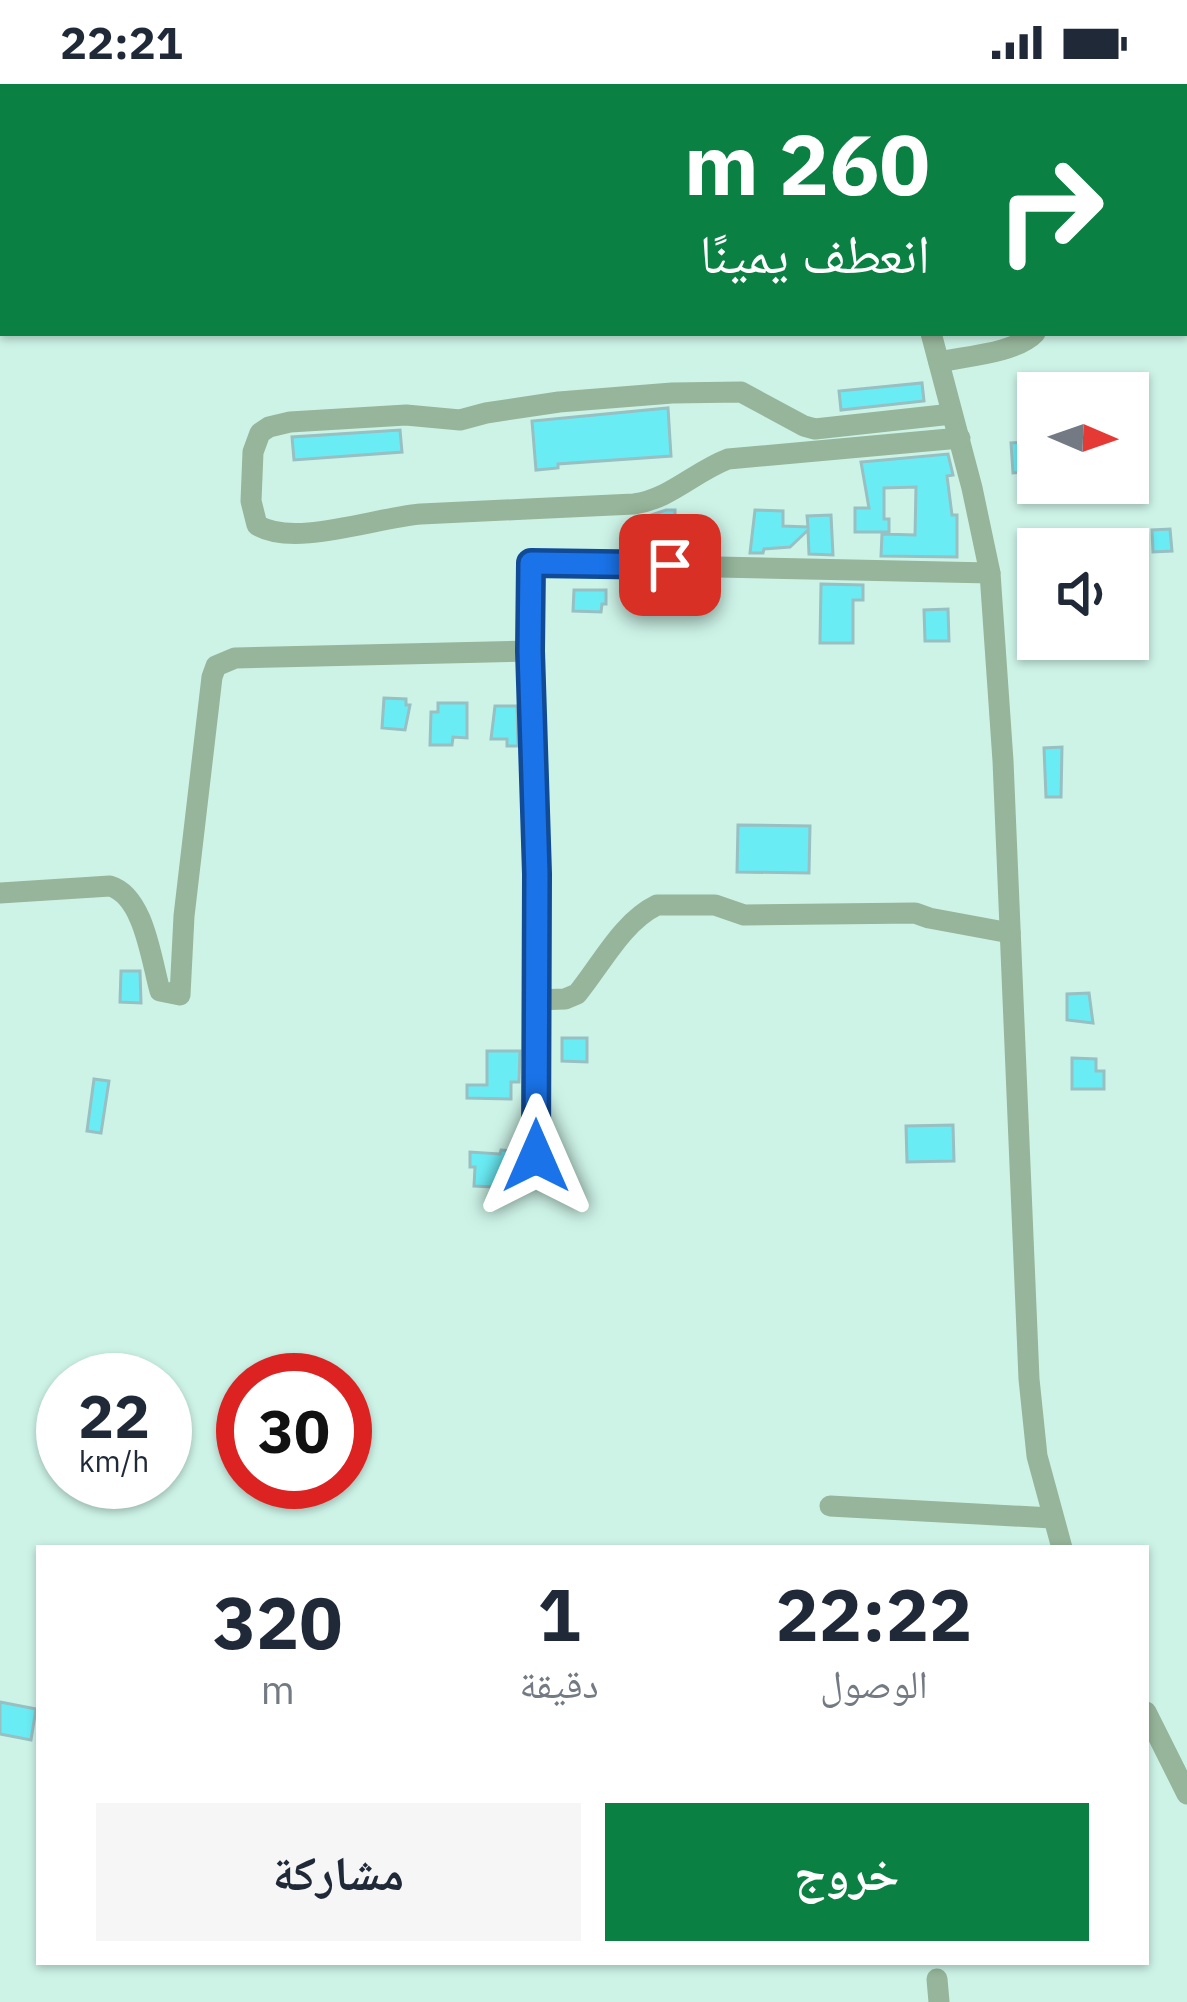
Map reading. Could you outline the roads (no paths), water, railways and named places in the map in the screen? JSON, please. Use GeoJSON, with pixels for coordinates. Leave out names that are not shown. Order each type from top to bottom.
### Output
{"type":"FeatureCollection","features":[{"type":"Feature","properties":{"kind":"street"},"geometry":{"type":"LineString","coordinates":[[932,336],[990,573],[1002,739],[1029,1379],[1037,1456],[1061,1545]]}},
{"type":"Feature","properties":{"kind":"street"},"geometry":{"type":"LineString","coordinates":[[939,362],[1015,346],[1033,336]]}},
{"type":"Feature","properties":{"kind":"street"},"geometry":{"type":"LineString","coordinates":[[952,414],[815,429],[748,394],[672,392],[535,405],[460,420],[406,415],[290,422],[260,433],[251,501],[257,525],[268,532],[315,532],[414,514],[634,504],[661,499],[728,459],[959,438]]}},
{"type":"Feature","properties":{"kind":"street"},"geometry":{"type":"LineString","coordinates":[[536,1156],[533,562],[990,573]]}},
{"type":"Feature","properties":{"kind":"street"},"geometry":{"type":"LineString","coordinates":[[0,893],[121,889],[137,909],[160,991],[180,995],[184,916],[216,666],[235,658],[530,651]]}},
{"type":"Feature","properties":{"kind":"street"},"geometry":{"type":"LineString","coordinates":[[536,1000],[577,994],[631,925],[651,907],[664,904],[716,904],[745,915],[915,913],[1010,933]]}},
{"type":"Feature","properties":{"kind":"street"},"geometry":{"type":"LineString","coordinates":[[830,1506],[1052,1518]]}},
{"type":"Feature","properties":{"kind":"street"},"geometry":{"type":"LineString","coordinates":[[1149,1718],[1186,1790]]}}]}
